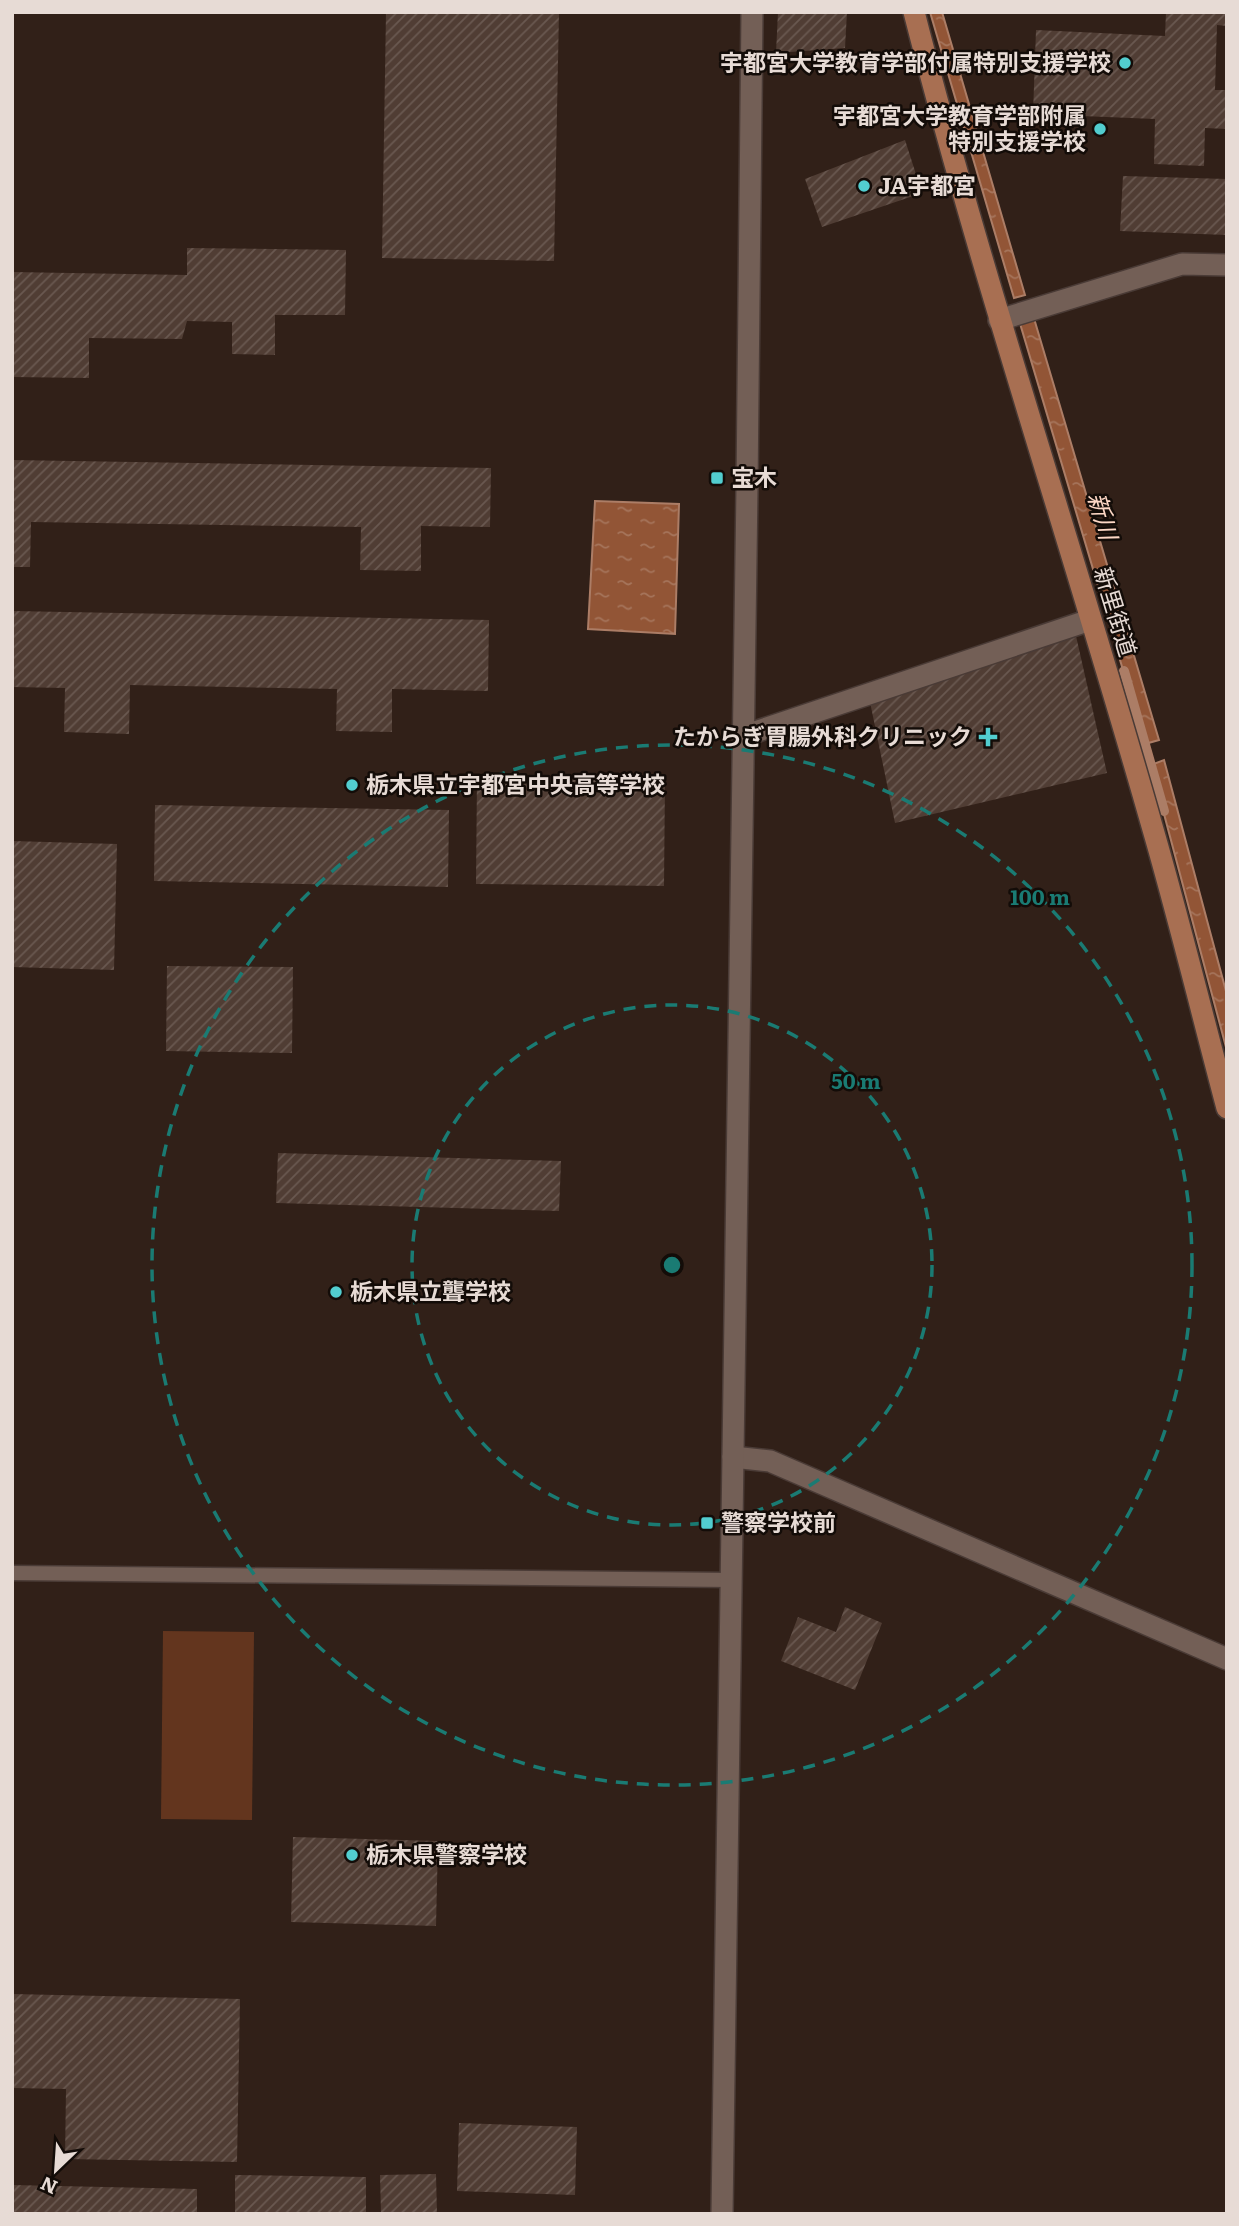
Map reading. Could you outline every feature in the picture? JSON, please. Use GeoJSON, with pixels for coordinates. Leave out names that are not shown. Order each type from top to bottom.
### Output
{"type":"FeatureCollection","features":[{"type":"Feature","properties":{"kind":"main road","name":"新里街道"},"geometry":{"type":"LineString","coordinates":[[914,12],[946,139],[1153,826],[1227,1108]]}},
{"type":"Feature","properties":{"kind":"street"},"geometry":{"type":"LineString","coordinates":[[722,2214],[752,12]]}},
{"type":"Feature","properties":{"kind":"street"},"geometry":{"type":"LineString","coordinates":[[1002,319],[1182,264],[1227,265]]}},
{"type":"Feature","properties":{"kind":"street"},"geometry":{"type":"LineString","coordinates":[[743,736],[1090,620]]}},
{"type":"Feature","properties":{"kind":"street"},"geometry":{"type":"LineString","coordinates":[[733,1457],[770,1461],[1227,1659]]}},
{"type":"Feature","properties":{"kind":"lane"},"geometry":{"type":"LineString","coordinates":[[12,1573],[731,1580]]}},
{"type":"Feature","properties":{"kind":"shaded area"},"geometry":{"type":"Polygon","coordinates":[[[163,1631],[254,1632],[252,1820],[161,1819],[163,1631]]]}},
{"type":"Feature","properties":{"kind":"water"},"geometry":{"type":"Polygon","coordinates":[[[930,12],[942,12],[1025,295],[1014,298],[930,12]]]}},
{"type":"Feature","properties":{"kind":"water"},"geometry":{"type":"Polygon","coordinates":[[[1033,315],[1159,740],[1145,744],[1019,320],[1033,315]]]}},
{"type":"Feature","properties":{"kind":"water"},"geometry":{"type":"Polygon","coordinates":[[[595,501],[679,504],[675,634],[588,629],[595,501]]]}},
{"type":"Feature","properties":{"kind":"water"},"geometry":{"type":"Polygon","coordinates":[[[1164,760],[1227,995],[1227,1051],[1151,765],[1164,760]]]}},
{"type":"Feature","properties":{"kind":"building"},"geometry":{"type":"Polygon","coordinates":[[[386,12],[559,12],[554,261],[382,258],[386,12]]]}},
{"type":"Feature","properties":{"kind":"building"},"geometry":{"type":"Polygon","coordinates":[[[778,12],[847,12],[845,48],[776,53],[778,12]]]}},
{"type":"Feature","properties":{"kind":"building","name":"宇都宮大学教育学部付属特別支援学校"},"geometry":{"type":"Polygon","coordinates":[[[1166,12],[1227,12],[1227,26],[1217,25],[1215,90],[1227,90],[1227,129],[1205,128],[1204,166],[1154,164],[1155,119],[1033,114],[1036,30],[1165,36],[1166,12]]]}},
{"type":"Feature","properties":{"kind":"building","name":"JA宇都宮"},"geometry":{"type":"Polygon","coordinates":[[[905,140],[922,193],[822,227],[805,179],[905,140]]]}},
{"type":"Feature","properties":{"kind":"building"},"geometry":{"type":"Polygon","coordinates":[[[1123,176],[1227,179],[1227,235],[1120,231],[1123,176]]]}},
{"type":"Feature","properties":{"kind":"building"},"geometry":{"type":"Polygon","coordinates":[[[187,248],[346,250],[345,315],[275,315],[275,355],[232,354],[232,322],[187,321],[182,339],[89,338],[89,378],[12,377],[12,272],[187,275],[187,248]]]}},
{"type":"Feature","properties":{"kind":"building"},"geometry":{"type":"Polygon","coordinates":[[[12,460],[491,468],[490,527],[421,526],[421,571],[360,570],[361,527],[31,522],[30,567],[12,567],[12,460]]]}},
{"type":"Feature","properties":{"kind":"building"},"geometry":{"type":"Polygon","coordinates":[[[12,611],[489,620],[488,691],[392,689],[392,732],[336,731],[337,689],[130,685],[129,734],[64,732],[65,688],[12,687],[12,611]]]}},
{"type":"Feature","properties":{"kind":"building","name":"たからぎ胃腸外科クリニック"},"geometry":{"type":"Polygon","coordinates":[[[1076,636],[1107,773],[895,823],[870,702],[1076,636]]]}},
{"type":"Feature","properties":{"kind":"building"},"geometry":{"type":"Polygon","coordinates":[[[477,776],[665,779],[664,886],[476,884],[477,776]]]}},
{"type":"Feature","properties":{"kind":"building"},"geometry":{"type":"Polygon","coordinates":[[[155,805],[449,810],[448,887],[154,881],[155,805]]]}},
{"type":"Feature","properties":{"kind":"building"},"geometry":{"type":"Polygon","coordinates":[[[12,841],[117,844],[114,970],[12,967],[12,841]]]}},
{"type":"Feature","properties":{"kind":"building"},"geometry":{"type":"Polygon","coordinates":[[[167,966],[293,967],[292,1053],[166,1051],[167,966]]]}},
{"type":"Feature","properties":{"kind":"building"},"geometry":{"type":"Polygon","coordinates":[[[278,1153],[561,1161],[559,1211],[276,1203],[278,1153]]]}},
{"type":"Feature","properties":{"kind":"building"},"geometry":{"type":"Polygon","coordinates":[[[845,1607],[882,1623],[855,1690],[781,1661],[798,1617],[836,1632],[845,1607]]]}},
{"type":"Feature","properties":{"kind":"building"},"geometry":{"type":"Polygon","coordinates":[[[293,1837],[438,1841],[436,1926],[291,1922],[293,1837]]]}},
{"type":"Feature","properties":{"kind":"building"},"geometry":{"type":"Polygon","coordinates":[[[12,1994],[240,1999],[237,2162],[65,2159],[66,2089],[12,2088],[12,1994]]]}},
{"type":"Feature","properties":{"kind":"building"},"geometry":{"type":"Polygon","coordinates":[[[459,2123],[577,2127],[575,2195],[457,2191],[459,2123]]]}},
{"type":"Feature","properties":{"kind":"building"},"geometry":{"type":"Polygon","coordinates":[[[436,2174],[437,2214],[381,2214],[380,2175],[436,2174]]]}},
{"type":"Feature","properties":{"kind":"building"},"geometry":{"type":"Polygon","coordinates":[[[235,2175],[366,2177],[366,2214],[235,2214],[235,2175]]]}},
{"type":"Feature","properties":{"kind":"building"},"geometry":{"type":"Polygon","coordinates":[[[12,2185],[197,2189],[197,2214],[12,2214],[12,2185]]]}},
{"type":"Feature","properties":{"kind":"waterway","name":"新川"},"geometry":{"type":"LineString","coordinates":[[1124,671],[1164,811]]}},
{"type":"Feature","properties":{"kind":"place","name":"宇都宮大学教育学部付属特別支援学校"},"geometry":{"type":"Point","coordinates":[1125,63]}},
{"type":"Feature","properties":{"kind":"place","name":"宇都宮大学教育学部附属 特別支援学校"},"geometry":{"type":"Point","coordinates":[1100,129]}},
{"type":"Feature","properties":{"kind":"place","name":"JA宇都宮"},"geometry":{"type":"Point","coordinates":[864,186]}},
{"type":"Feature","properties":{"kind":"place","name":"宝木"},"geometry":{"type":"Point","coordinates":[717,478]}},
{"type":"Feature","properties":{"kind":"place","name":"たからぎ胃腸外科クリニック"},"geometry":{"type":"Point","coordinates":[988,737]}},
{"type":"Feature","properties":{"kind":"place","name":"栃木県立宇都宮中央高等学校"},"geometry":{"type":"Point","coordinates":[352,785]}},
{"type":"Feature","properties":{"kind":"place","name":"栃木県立聾学校"},"geometry":{"type":"Point","coordinates":[336,1292]}},
{"type":"Feature","properties":{"kind":"place","name":"警察学校前"},"geometry":{"type":"Point","coordinates":[707,1523]}},
{"type":"Feature","properties":{"kind":"place","name":"栃木県警察学校"},"geometry":{"type":"Point","coordinates":[352,1855]}}]}
